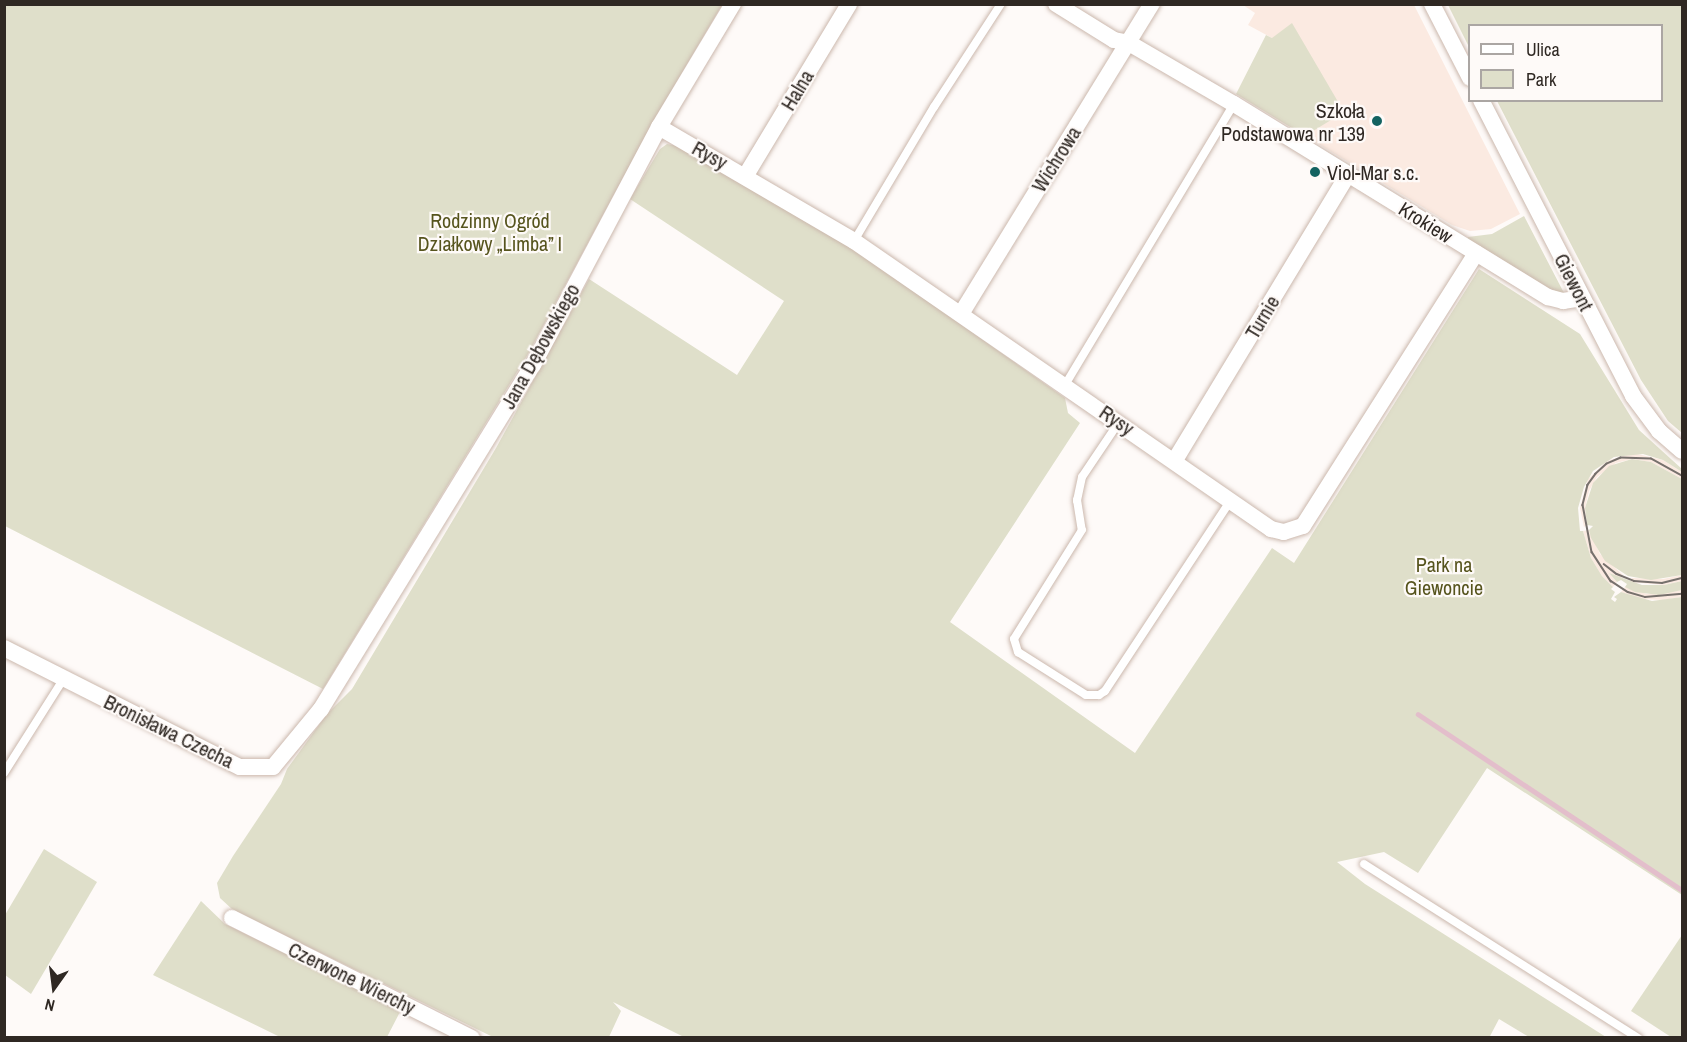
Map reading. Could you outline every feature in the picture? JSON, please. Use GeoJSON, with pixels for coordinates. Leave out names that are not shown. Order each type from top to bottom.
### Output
{"type":"FeatureCollection","features":[{"type":"Feature","properties":{"kind":"street","name":"Jana Dębowskiego"},"geometry":{"type":"LineString","coordinates":[[338,681],[533,365],[659,127],[733,4]]}},
{"type":"Feature","properties":{"kind":"street","name":"Halna"},"geometry":{"type":"LineString","coordinates":[[746,175],[849,4]]}},
{"type":"Feature","properties":{"kind":"street","name":"Krokiew"},"geometry":{"type":"LineString","coordinates":[[1056,4],[1114,40],[1129,43],[1234,104],[1476,254],[1555,300],[1570,301],[1582,298]]}},
{"type":"Feature","properties":{"kind":"street","name":"Wichrowa"},"geometry":{"type":"LineString","coordinates":[[961,314],[1152,4]]}},
{"type":"Feature","properties":{"kind":"street"},"geometry":{"type":"LineString","coordinates":[[1431,4],[1468,74]]}},
{"type":"Feature","properties":{"kind":"street","name":"Giewont"},"geometry":{"type":"LineString","coordinates":[[1482,102],[1642,411],[1659,431],[1683,451]]}},
{"type":"Feature","properties":{"kind":"street","name":"Rysy"},"geometry":{"type":"LineString","coordinates":[[659,127],[746,175],[854,241],[1175,460],[1271,529],[1284,532],[1303,526],[1476,254]]}},
{"type":"Feature","properties":{"kind":"street","name":"Turnie"},"geometry":{"type":"LineString","coordinates":[[1175,460],[1348,174]]}},
{"type":"Feature","properties":{"kind":"street","name":"Bronisława Czecha"},"geometry":{"type":"LineString","coordinates":[[4,648],[240,767],[273,767],[321,709],[338,681]]}},
{"type":"Feature","properties":{"kind":"street","name":"Czerwone Wierchy"},"geometry":{"type":"LineString","coordinates":[[232,918],[472,1038]]}},
{"type":"Feature","properties":{"kind":"lane"},"geometry":{"type":"LineString","coordinates":[[854,241],[934,107],[1001,4]]}},
{"type":"Feature","properties":{"kind":"lane"},"geometry":{"type":"LineString","coordinates":[[1065,385],[1234,104]]}},
{"type":"Feature","properties":{"kind":"lane"},"geometry":{"type":"LineString","coordinates":[[1119,422],[1082,477],[1077,500],[1082,530],[1014,639],[1018,652],[1086,694],[1099,695],[1105,691],[1231,500]]}},
{"type":"Feature","properties":{"kind":"lane"},"geometry":{"type":"LineString","coordinates":[[4,773],[64,678]]}},
{"type":"Feature","properties":{"kind":"lane"},"geometry":{"type":"LineString","coordinates":[[1364,864],[1638,1038]]}},
{"type":"Feature","properties":{"kind":"shaded area","name":"Szkoła Podstawowa nr 139"},"geometry":{"type":"Polygon","coordinates":[[[1243,5],[1414,5],[1520,214],[1491,229],[1470,231],[1452,225],[1256,106],[1272,38],[1248,25],[1255,13],[1243,5]]]}},
{"type":"Feature","properties":{"kind":"shaded area"},"geometry":{"type":"Polygon","coordinates":[[[1633,453],[1663,460],[1682,472],[1682,479],[1651,462],[1632,459],[1616,463],[1597,477],[1589,491],[1585,508],[1587,525],[1584,527],[1580,508],[1588,479],[1607,461],[1633,453]]]}},
{"type":"Feature","properties":{"kind":"shaded area"},"geometry":{"type":"Polygon","coordinates":[[[1589,530],[1600,554],[1623,575],[1621,579],[1609,573],[1617,582],[1613,587],[1602,576],[1591,558],[1583,531],[1589,530]]]}},
{"type":"Feature","properties":{"kind":"shaded area"},"geometry":{"type":"Polygon","coordinates":[[[1682,575],[1682,581],[1664,585],[1630,582],[1632,578],[1663,579],[1682,575]]]}},
{"type":"Feature","properties":{"kind":"shaded area"},"geometry":{"type":"Polygon","coordinates":[[[1625,587],[1647,594],[1682,590],[1682,597],[1663,600],[1641,599],[1621,592],[1625,587]]]}},
{"type":"Feature","properties":{"kind":"green space","name":"Rodzinny Ogród Działkowy „Limba” I"},"geometry":{"type":"Polygon","coordinates":[[[4,5],[722,5],[652,124],[528,354],[323,689],[5,526],[4,5]]]}},
{"type":"Feature","properties":{"kind":"green space"},"geometry":{"type":"Polygon","coordinates":[[[1448,5],[1682,5],[1682,433],[1668,421],[1641,380],[1498,102],[1663,102],[1663,24],[1468,24],[1468,45],[1448,5]]]}},
{"type":"Feature","properties":{"kind":"green space"},"geometry":{"type":"Polygon","coordinates":[[[1292,23],[1344,112],[1305,136],[1236,94],[1266,35],[1272,38],[1292,23]]]}},
{"type":"Feature","properties":{"kind":"green space","name":"Park na Giewoncie"},"geometry":{"type":"Polygon","coordinates":[[[667,144],[678,146],[847,244],[1065,398],[1068,413],[1080,423],[950,622],[1135,753],[1272,548],[1294,563],[1479,269],[1580,334],[1639,430],[1682,469],[1682,472],[1663,460],[1643,454],[1614,457],[1593,471],[1584,487],[1578,508],[1580,531],[1583,531],[1591,558],[1615,592],[1611,599],[1615,602],[1617,599],[1614,597],[1621,592],[1652,601],[1682,597],[1682,895],[1487,768],[1418,873],[1384,852],[1337,862],[1365,884],[1606,1037],[1529,1037],[1499,1019],[1489,1038],[686,1038],[613,1002],[621,1011],[609,1037],[493,1037],[233,910],[220,898],[217,883],[233,856],[281,784],[287,769],[327,714],[352,689],[496,448],[589,279],[737,375],[784,301],[630,199],[660,149],[667,144]]]}},
{"type":"Feature","properties":{"kind":"green space"},"geometry":{"type":"Polygon","coordinates":[[[1524,216],[1564,293],[1556,294],[1467,239],[1492,234],[1524,216]]]}},
{"type":"Feature","properties":{"kind":"green space"},"geometry":{"type":"Polygon","coordinates":[[[1632,459],[1651,462],[1682,479],[1682,575],[1651,580],[1628,576],[1605,561],[1591,538],[1589,530],[1593,526],[1587,525],[1585,508],[1593,483],[1609,466],[1632,459]]]}},
{"type":"Feature","properties":{"kind":"green space"},"geometry":{"type":"Polygon","coordinates":[[[1609,573],[1642,585],[1664,585],[1682,581],[1682,590],[1659,595],[1635,592],[1625,587],[1627,584],[1621,580],[1617,582],[1609,573]]]}},
{"type":"Feature","properties":{"kind":"green space"},"geometry":{"type":"Polygon","coordinates":[[[44,849],[97,882],[31,994],[5,975],[5,915],[44,849]]]}},
{"type":"Feature","properties":{"kind":"green space"},"geometry":{"type":"Polygon","coordinates":[[[201,901],[225,924],[401,1010],[387,1037],[280,1037],[153,975],[201,901]]]}},
{"type":"Feature","properties":{"kind":"green space"},"geometry":{"type":"Polygon","coordinates":[[[1682,935],[1682,1037],[1671,1037],[1631,1011],[1682,935]]]}},
{"type":"Feature","properties":{"kind":"waterway"},"geometry":{"type":"LineString","coordinates":[[1418,714],[1682,890]]}},
{"type":"Feature","properties":{"kind":"tram line"},"geometry":{"type":"LineString","coordinates":[[1682,476],[1651,459],[1621,458],[1607,464],[1596,474],[1588,485],[1583,505],[1592,552],[1611,581],[1628,592],[1645,597],[1682,594]]}},
{"type":"Feature","properties":{"kind":"tram line"},"geometry":{"type":"LineString","coordinates":[[1604,564],[1617,574],[1634,581],[1662,583],[1682,578]]}},
{"type":"Feature","properties":{"kind":"place","name":"Szkoła Podstawowa nr 139"},"geometry":{"type":"Point","coordinates":[1377,121]}},
{"type":"Feature","properties":{"kind":"place","name":"Viol-Mar s.c."},"geometry":{"type":"Point","coordinates":[1315,172]}}]}
